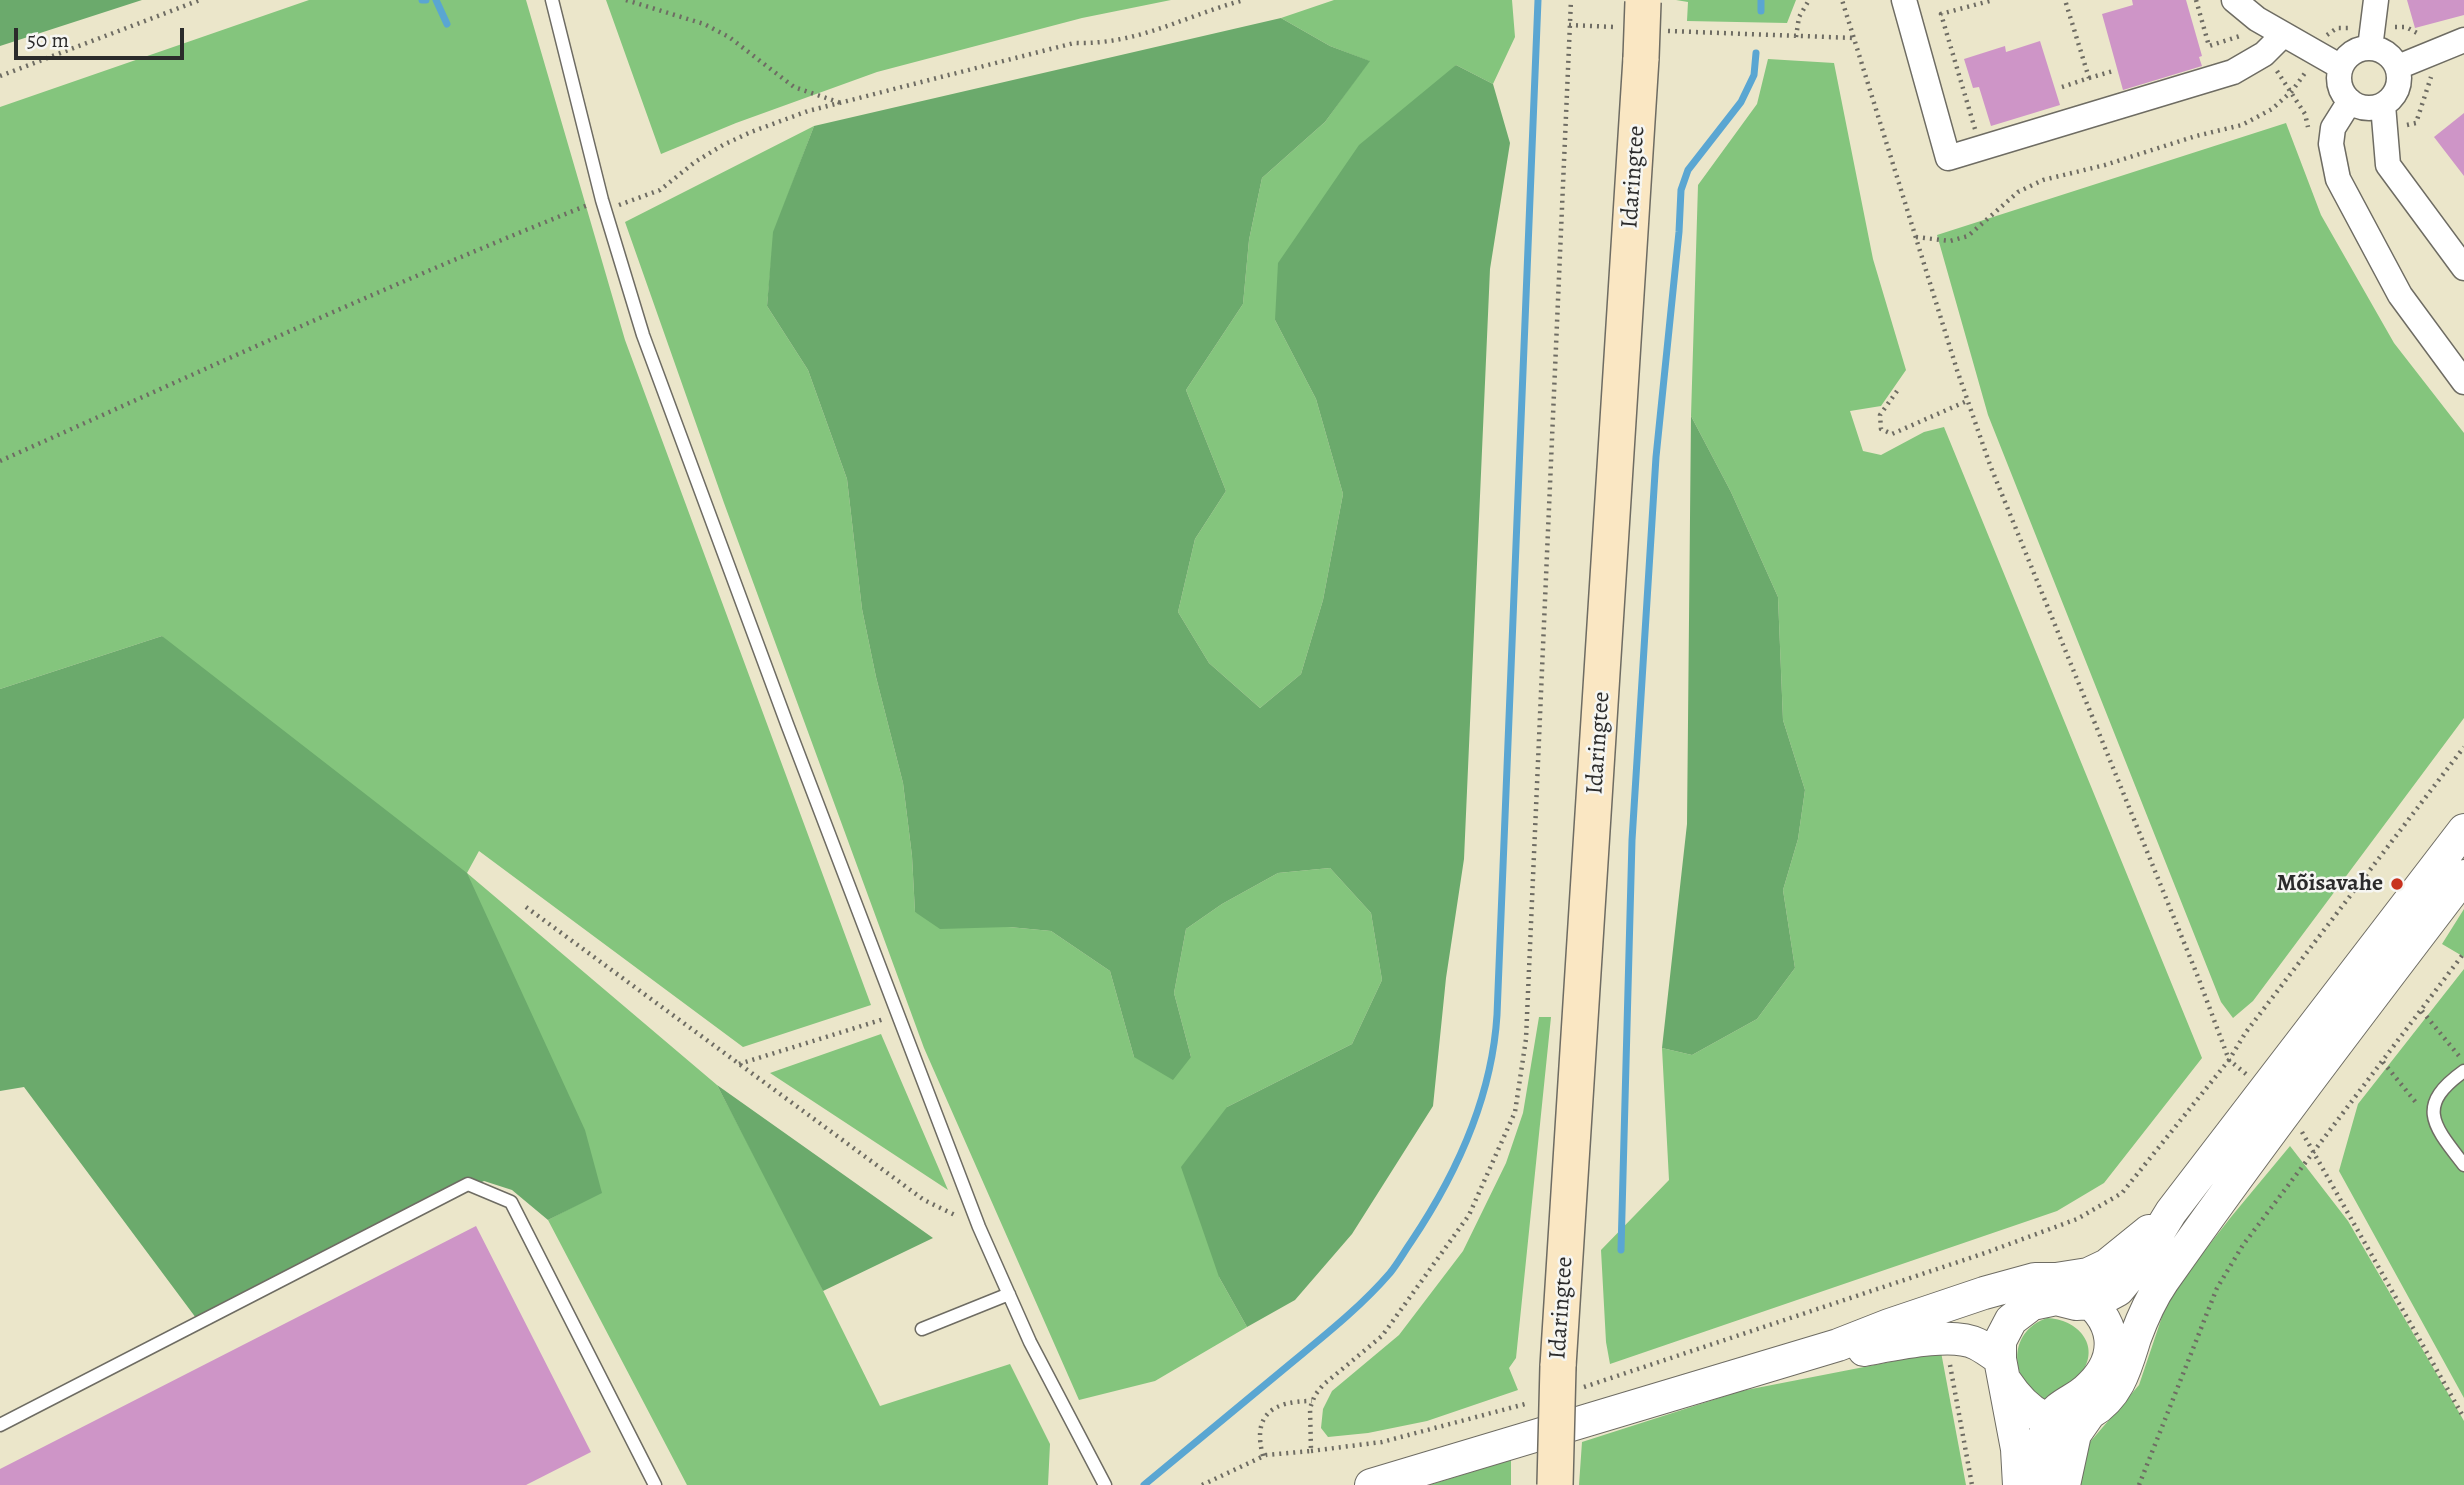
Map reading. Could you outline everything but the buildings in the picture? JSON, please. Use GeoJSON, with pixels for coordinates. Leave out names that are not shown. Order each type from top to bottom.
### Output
{"type":"FeatureCollection","features":[{"type":"Feature","properties":{"kind":"main road","name":"Idaringtee"},"geometry":{"type":"LineString","coordinates":[[1555,1485],[1565,1378],[1641,58],[1636,10]]}},
{"type":"Feature","properties":{"kind":"street"},"geometry":{"type":"LineString","coordinates":[[1904,0],[1948,158],[2233,72],[2264,54],[2283,35]]}},
{"type":"Feature","properties":{"kind":"street"},"geometry":{"type":"LineString","coordinates":[[2234,0],[2257,19],[2341,67]]}},
{"type":"Feature","properties":{"kind":"street"},"geometry":{"type":"LineString","coordinates":[[2370,48],[2376,0]]}},
{"type":"Feature","properties":{"kind":"street"},"geometry":{"type":"LineString","coordinates":[[2398,67],[2464,40]]}},
{"type":"Feature","properties":{"kind":"street"},"geometry":{"type":"LineString","coordinates":[[2370,48],[2387,53],[2398,67],[2400,76],[2396,93],[2383,105],[2366,108],[2350,101],[2340,86],[2341,67],[2352,53],[2370,48]]}},
{"type":"Feature","properties":{"kind":"street"},"geometry":{"type":"LineString","coordinates":[[2350,101],[2333,128],[2331,144],[2338,179],[2400,295],[2464,382]]}},
{"type":"Feature","properties":{"kind":"street"},"geometry":{"type":"LineString","coordinates":[[2383,105],[2388,165],[2464,268]]}},
{"type":"Feature","properties":{"kind":"street"},"geometry":{"type":"LineString","coordinates":[[2018,1485],[2017,1449],[2000,1341],[2011,1320],[2032,1304],[2056,1300],[2076,1304],[2094,1303],[2118,1290],[2138,1266],[2171,1212],[2464,830]]}},
{"type":"Feature","properties":{"kind":"street"},"geometry":{"type":"LineString","coordinates":[[1838,1345],[1862,1350],[1906,1342],[1949,1339],[1975,1342],[2003,1371],[2019,1402],[2035,1414],[2070,1421],[2089,1414],[2118,1386],[2157,1289],[2253,1153],[2464,876]]}},
{"type":"Feature","properties":{"kind":"street"},"geometry":{"type":"LineString","coordinates":[[1371,1485],[1838,1345],[1984,1293],[2035,1279],[2088,1275],[2107,1265],[2171,1212]]}},
{"type":"Feature","properties":{"kind":"street"},"geometry":{"type":"LineString","coordinates":[[2044,1485],[2044,1440],[2050,1419],[2064,1404],[2085,1391],[2103,1370],[2112,1344],[2107,1321],[2094,1303],[2056,1279]]}},
{"type":"Feature","properties":{"kind":"street"},"geometry":{"type":"LineString","coordinates":[[2064,1485],[2075,1434],[2089,1414]]}},
{"type":"Feature","properties":{"kind":"lane"},"geometry":{"type":"LineString","coordinates":[[552,0],[603,205],[643,335],[979,1227],[1030,1342],[1105,1485]]}},
{"type":"Feature","properties":{"kind":"lane"},"geometry":{"type":"LineString","coordinates":[[2464,1071],[2439,1093],[2433,1105],[2440,1134],[2464,1165]]}},
{"type":"Feature","properties":{"kind":"lane"},"geometry":{"type":"LineString","coordinates":[[0,1425],[468,1184],[511,1202],[655,1485]]}},
{"type":"Feature","properties":{"kind":"lane"},"geometry":{"type":"LineString","coordinates":[[922,1329],[1009,1294]]}},
{"type":"Feature","properties":{"kind":"path"},"geometry":{"type":"LineString","coordinates":[[0,76],[200,0]]}},
{"type":"Feature","properties":{"kind":"path"},"geometry":{"type":"LineString","coordinates":[[626,0],[704,24],[729,37],[794,88],[842,103]]}},
{"type":"Feature","properties":{"kind":"path"},"geometry":{"type":"LineString","coordinates":[[0,461],[523,231],[660,190],[695,162],[751,132],[808,111],[1074,43],[1098,44],[1124,40],[1210,9],[1244,0]]}},
{"type":"Feature","properties":{"kind":"path"},"geometry":{"type":"LineString","coordinates":[[1311,1451],[1312,1401],[1323,1384],[1382,1336],[1469,1215],[1515,1112],[1526,1039],[1571,0]]}},
{"type":"Feature","properties":{"kind":"path"},"geometry":{"type":"LineString","coordinates":[[1797,37],[1799,17],[1809,0]]}},
{"type":"Feature","properties":{"kind":"path"},"geometry":{"type":"LineString","coordinates":[[1842,0],[1967,401],[1990,464],[2229,1060],[2252,1079]]}},
{"type":"Feature","properties":{"kind":"path"},"geometry":{"type":"LineString","coordinates":[[1980,148],[1941,14],[1993,0]]}},
{"type":"Feature","properties":{"kind":"path"},"geometry":{"type":"LineString","coordinates":[[2065,0],[2089,78]]}},
{"type":"Feature","properties":{"kind":"path"},"geometry":{"type":"LineString","coordinates":[[2196,0],[2209,46],[2247,34]]}},
{"type":"Feature","properties":{"kind":"path"},"geometry":{"type":"LineString","coordinates":[[1569,25],[1636,10]]}},
{"type":"Feature","properties":{"kind":"path"},"geometry":{"type":"LineString","coordinates":[[1661,30],[1854,38]]}},
{"type":"Feature","properties":{"kind":"path"},"geometry":{"type":"LineString","coordinates":[[2062,87],[2113,71]]}},
{"type":"Feature","properties":{"kind":"path"},"geometry":{"type":"LineString","coordinates":[[1916,237],[1950,241],[1968,236],[2018,192],[2043,180],[2242,125],[2272,109],[2292,91]]}},
{"type":"Feature","properties":{"kind":"path"},"geometry":{"type":"LineString","coordinates":[[1897,391],[1880,415],[1881,429],[1892,434],[1967,401]]}},
{"type":"Feature","properties":{"kind":"path"},"geometry":{"type":"LineString","coordinates":[[1565,1378],[1985,1253],[2077,1219],[2122,1193],[2229,1060],[2246,1032],[2464,747]]}},
{"type":"Feature","properties":{"kind":"path"},"geometry":{"type":"LineString","coordinates":[[526,906],[738,1065],[925,1200],[979,1227]]}},
{"type":"Feature","properties":{"kind":"path"},"geometry":{"type":"LineString","coordinates":[[2139,1485],[2217,1287],[2243,1245],[2464,953]]}},
{"type":"Feature","properties":{"kind":"path"},"geometry":{"type":"LineString","coordinates":[[2422,1011],[2464,1063]]}},
{"type":"Feature","properties":{"kind":"path"},"geometry":{"type":"LineString","coordinates":[[738,1065],[897,1015]]}},
{"type":"Feature","properties":{"kind":"path"},"geometry":{"type":"LineString","coordinates":[[2383,1062],[2419,1107],[2435,1121]]}},
{"type":"Feature","properties":{"kind":"path"},"geometry":{"type":"LineString","coordinates":[[2300,1129],[2464,1418]]}},
{"type":"Feature","properties":{"kind":"path"},"geometry":{"type":"LineString","coordinates":[[1950,1364],[1972,1485]]}},
{"type":"Feature","properties":{"kind":"path"},"geometry":{"type":"LineString","coordinates":[[1263,1456],[1258,1438],[1259,1424],[1265,1415],[1280,1406],[1312,1401]]}},
{"type":"Feature","properties":{"kind":"path"},"geometry":{"type":"LineString","coordinates":[[1202,1485],[1263,1456],[1382,1443],[1533,1402]]}},
{"type":"Feature","properties":{"kind":"green space"},"geometry":{"type":"Polygon","coordinates":[[[0,0],[142,0],[0,46],[0,0]]]}},
{"type":"Feature","properties":{"kind":"green space"},"geometry":{"type":"Polygon","coordinates":[[[309,0],[526,0],[625,340],[871,1005],[743,1047],[479,851],[467,873],[717,1085],[791,1226],[880,1406],[1010,1364],[1050,1444],[1048,1485],[687,1485],[548,1220],[601,1192],[162,636],[0,689],[0,107],[309,0]]]}},
{"type":"Feature","properties":{"kind":"green space"},"geometry":{"type":"Polygon","coordinates":[[[606,0],[1171,0],[1082,18],[877,72],[736,123],[661,154],[606,0]]]}},
{"type":"Feature","properties":{"kind":"green space"},"geometry":{"type":"Polygon","coordinates":[[[1334,0],[1512,0],[1515,37],[1493,84],[1456,65],[1275,320],[1316,399],[1343,494],[1323,600],[1301,674],[1260,708],[1209,663],[1178,612],[1195,539],[1226,491],[1186,390],[1243,304],[1249,240],[1262,178],[1325,122],[1369,61],[1330,46],[1281,18],[1334,0]]]}},
{"type":"Feature","properties":{"kind":"green space"},"geometry":{"type":"Polygon","coordinates":[[[1676,0],[1796,0],[1787,23],[1687,21],[1688,2],[1676,0]]]}},
{"type":"Feature","properties":{"kind":"green space"},"geometry":{"type":"Polygon","coordinates":[[[1281,18],[1330,46],[1370,61],[1325,122],[1262,178],[1249,240],[1243,304],[1186,390],[1226,491],[1195,539],[1178,612],[1209,663],[1260,708],[1301,674],[1323,600],[1343,494],[1316,399],[1275,320],[1278,263],[1359,145],[1456,65],[1493,84],[1510,143],[1490,269],[1464,859],[1446,978],[1433,1106],[1352,1234],[1295,1300],[1247,1327],[1219,1277],[1181,1167],[1227,1107],[1352,1044],[1382,980],[1371,913],[1330,868],[1278,873],[1222,904],[1186,929],[1174,993],[1191,1057],[1173,1080],[1134,1057],[1110,971],[1051,931],[1009,927],[940,929],[915,912],[912,856],[903,783],[862,609],[847,479],[808,370],[767,306],[773,232],[814,126],[1281,18]]]}},
{"type":"Feature","properties":{"kind":"green space"},"geometry":{"type":"Polygon","coordinates":[[[1768,59],[1834,63],[1873,259],[1906,370],[1881,406],[1850,411],[1863,451],[1881,455],[1924,432],[1944,427],[2202,1058],[2104,1183],[2057,1211],[1610,1364],[1606,1342],[1601,1250],[1669,1180],[1662,1048],[1692,1055],[1757,1019],[1795,968],[1783,890],[1798,839],[1805,790],[1783,720],[1778,597],[1731,492],[1691,416],[1698,185],[1757,104],[1768,59]]]}},
{"type":"Feature","properties":{"kind":"green space"},"geometry":{"type":"Polygon","coordinates":[[[2286,123],[2321,215],[2394,343],[2464,433],[2464,718],[2253,1001],[2233,1018],[2221,1002],[1988,415],[1937,235],[2286,123]]]}},
{"type":"Feature","properties":{"kind":"green space"},"geometry":{"type":"Polygon","coordinates":[[[814,126],[774,232],[767,306],[808,370],[847,479],[862,609],[903,783],[912,856],[915,912],[1051,931],[1110,971],[1134,1057],[1191,1057],[1174,993],[1186,929],[1222,904],[1278,873],[1330,868],[1371,913],[1382,980],[1352,1044],[1227,1107],[1219,1277],[1247,1327],[1155,1381],[1079,1400],[924,1048],[724,503],[625,222],[814,126]]]}},
{"type":"Feature","properties":{"kind":"green space"},"geometry":{"type":"Polygon","coordinates":[[[1691,416],[1731,492],[1778,597],[1783,720],[1805,790],[1798,839],[1783,890],[1795,968],[1757,1019],[1692,1055],[1662,1048],[1687,824],[1691,416]]]}},
{"type":"Feature","properties":{"kind":"green space"},"geometry":{"type":"Polygon","coordinates":[[[162,636],[467,873],[585,1130],[602,1193],[548,1220],[512,1190],[484,1181],[196,1318],[24,1087],[0,1091],[0,689],[162,636]]]}},
{"type":"Feature","properties":{"kind":"green space"},"geometry":{"type":"Polygon","coordinates":[[[2464,909],[2464,957],[2442,944],[2464,909]]]}},
{"type":"Feature","properties":{"kind":"green space"},"geometry":{"type":"Polygon","coordinates":[[[2464,969],[2464,1398],[2339,1171],[2358,1104],[2464,969]]]}},
{"type":"Feature","properties":{"kind":"green space"},"geometry":{"type":"Polygon","coordinates":[[[1539,1017],[1551,1017],[1516,1358],[1509,1368],[1518,1390],[1427,1421],[1368,1433],[1328,1437],[1321,1428],[1323,1409],[1332,1391],[1399,1335],[1463,1251],[1506,1163],[1523,1113],[1539,1017]]]}},
{"type":"Feature","properties":{"kind":"green space"},"geometry":{"type":"Polygon","coordinates":[[[881,1034],[948,1190],[770,1073],[881,1034]]]}},
{"type":"Feature","properties":{"kind":"green space"},"geometry":{"type":"Polygon","coordinates":[[[717,1085],[933,1238],[823,1291],[717,1085]]]}},
{"type":"Feature","properties":{"kind":"green space"},"geometry":{"type":"Polygon","coordinates":[[[2290,1146],[2348,1221],[2464,1421],[2464,1485],[2078,1485],[2084,1449],[2139,1385],[2169,1296],[2290,1146]]]}},
{"type":"Feature","properties":{"kind":"green space"},"geometry":{"type":"Polygon","coordinates":[[[2047,1318],[2068,1323],[2076,1329],[2083,1336],[2089,1353],[2087,1363],[2078,1378],[2046,1400],[2025,1382],[2017,1358],[2024,1334],[2047,1318]]]}},
{"type":"Feature","properties":{"kind":"green space"},"geometry":{"type":"Polygon","coordinates":[[[1941,1352],[1966,1485],[1579,1485],[1582,1442],[1741,1391],[1941,1352]]]}},
{"type":"Feature","properties":{"kind":"green space"},"geometry":{"type":"Polygon","coordinates":[[[1511,1460],[1511,1485],[1429,1485],[1511,1460]]]}},
{"type":"Feature","properties":{"kind":"waterway"},"geometry":{"type":"LineString","coordinates":[[436,0],[447,24]]}},
{"type":"Feature","properties":{"kind":"waterway"},"geometry":{"type":"LineString","coordinates":[[1144,1485],[1339,1323],[1390,1273],[1443,1190],[1457,1162],[1488,1075],[1497,1015],[1538,0]]}},
{"type":"Feature","properties":{"kind":"waterway"},"geometry":{"type":"LineString","coordinates":[[1761,0],[1761,11]]}},
{"type":"Feature","properties":{"kind":"waterway"},"geometry":{"type":"LineString","coordinates":[[1621,1250],[1632,840],[1656,457],[1681,190],[1688,170],[1741,102],[1754,75],[1756,53]]}},
{"type":"Feature","properties":{"kind":"place","name":"Mõisavahe"},"geometry":{"type":"Point","coordinates":[2397,884]}}]}
